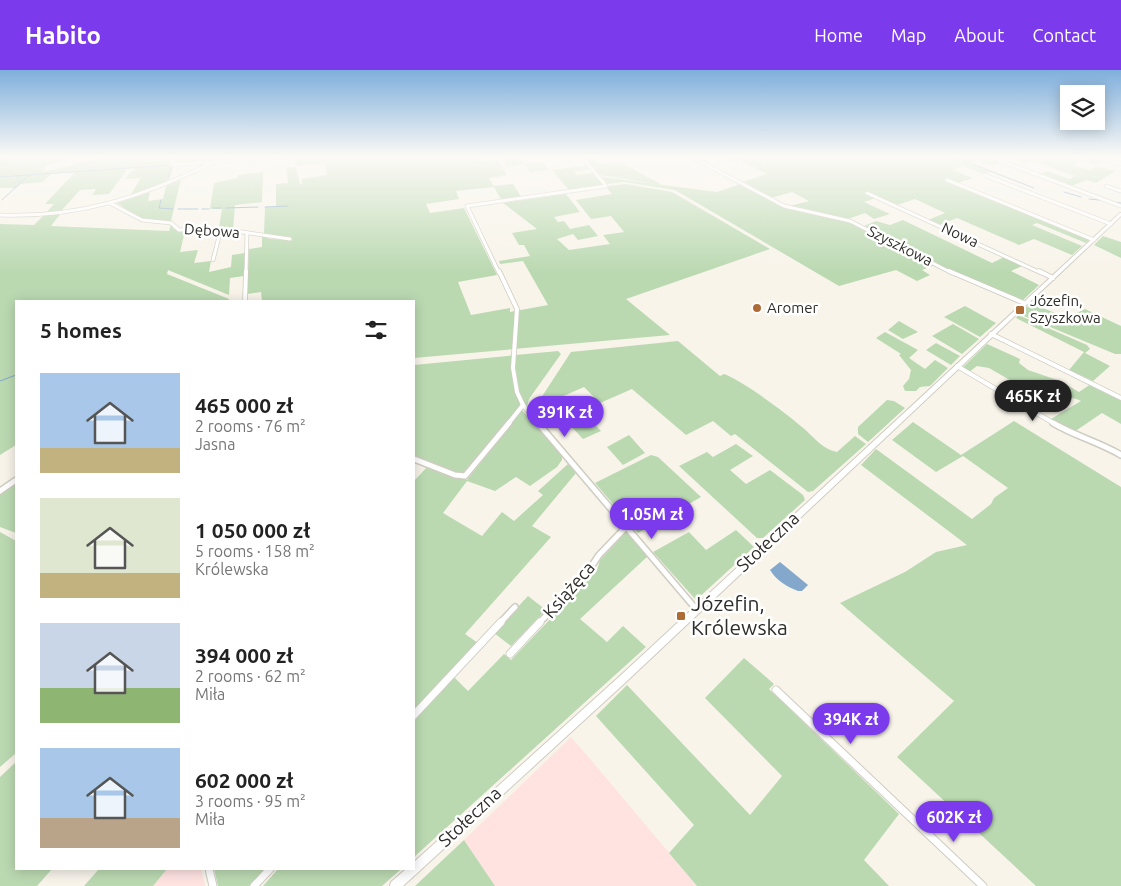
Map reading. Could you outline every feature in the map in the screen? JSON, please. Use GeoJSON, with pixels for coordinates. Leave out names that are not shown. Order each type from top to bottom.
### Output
{"type":"FeatureCollection","features":[{"type":"Feature","properties":{"kind":"street"},"geometry":{"type":"LineString","coordinates":[[0,215],[46,214],[110,203],[135,195]]}},
{"type":"Feature","properties":{"kind":"street"},"geometry":{"type":"LineString","coordinates":[[543,195],[467,206],[517,309],[513,368],[517,392],[523,405],[696,608]]}},
{"type":"Feature","properties":{"kind":"street","name":"Szyszkowa"},"geometry":{"type":"LineString","coordinates":[[763,195],[784,206],[850,222],[970,282],[1024,303]]}},
{"type":"Feature","properties":{"kind":"street","name":"Nowa"},"geometry":{"type":"LineString","coordinates":[[873,195],[1053,278]]}},
{"type":"Feature","properties":{"kind":"street"},"geometry":{"type":"LineString","coordinates":[[984,195],[1094,240]]}},
{"type":"Feature","properties":{"kind":"street"},"geometry":{"type":"LineString","coordinates":[[1036,195],[1111,224]]}},
{"type":"Feature","properties":{"kind":"street"},"geometry":{"type":"LineString","coordinates":[[1092,195],[1121,206]]}},
{"type":"Feature","properties":{"kind":"street","name":"Dębowa"},"geometry":{"type":"LineString","coordinates":[[110,203],[142,220],[171,223],[179,230],[221,229],[290,239]]}},
{"type":"Feature","properties":{"kind":"street","name":"Stołeczna"},"geometry":{"type":"LineString","coordinates":[[415,868],[1121,214]]}},
{"type":"Feature","properties":{"kind":"street"},"geometry":{"type":"LineString","coordinates":[[213,260],[221,229]]}},
{"type":"Feature","properties":{"kind":"street"},"geometry":{"type":"LineString","coordinates":[[245,300],[247,233]]}},
{"type":"Feature","properties":{"kind":"street"},"geometry":{"type":"LineString","coordinates":[[991,334],[1121,398]]}},
{"type":"Feature","properties":{"kind":"street"},"geometry":{"type":"LineString","coordinates":[[957,366],[1075,436],[1102,444],[1121,455]]}},
{"type":"Feature","properties":{"kind":"street"},"geometry":{"type":"LineString","coordinates":[[415,459],[454,475],[465,476],[523,405]]}},
{"type":"Feature","properties":{"kind":"street"},"geometry":{"type":"LineString","coordinates":[[0,491],[15,481]]}},
{"type":"Feature","properties":{"kind":"street","name":"Książęca"},"geometry":{"type":"LineString","coordinates":[[510,654],[587,573],[599,555],[627,526]]}},
{"type":"Feature","properties":{"kind":"street"},"geometry":{"type":"LineString","coordinates":[[415,714],[514,606]]}},
{"type":"Feature","properties":{"kind":"street"},"geometry":{"type":"LineString","coordinates":[[776,690],[982,886]]}},
{"type":"Feature","properties":{"kind":"street"},"geometry":{"type":"LineString","coordinates":[[209,870],[213,886]]}},
{"type":"Feature","properties":{"kind":"street"},"geometry":{"type":"LineString","coordinates":[[254,886],[269,870]]}},
{"type":"Feature","properties":{"kind":"street","name":"Stołeczna"},"geometry":{"type":"LineString","coordinates":[[395,886],[413,870]]}},
{"type":"Feature","properties":{"kind":"shaded area"},"geometry":{"type":"Polygon","coordinates":[[[571,737],[697,886],[495,886],[464,840],[571,737]]]}},
{"type":"Feature","properties":{"kind":"shaded area"},"geometry":{"type":"Polygon","coordinates":[[[166,870],[201,870],[205,886],[153,886],[166,870]]]}},
{"type":"Feature","properties":{"kind":"green space"},"geometry":{"type":"Polygon","coordinates":[[[53,195],[75,195],[62,210],[46,213],[54,204],[45,204],[53,195]]]}},
{"type":"Feature","properties":{"kind":"green space"},"geometry":{"type":"Polygon","coordinates":[[[141,195],[149,195],[148,201],[163,199],[164,195],[177,195],[171,221],[142,220],[117,203],[141,195]]]}},
{"type":"Feature","properties":{"kind":"green space"},"geometry":{"type":"Polygon","coordinates":[[[212,195],[262,195],[262,202],[235,205],[233,230],[219,228],[222,209],[210,209],[212,195]]]}},
{"type":"Feature","properties":{"kind":"green space"},"geometry":{"type":"Polygon","coordinates":[[[276,195],[458,195],[459,199],[426,204],[430,213],[464,208],[497,275],[458,282],[471,315],[510,308],[510,312],[548,305],[523,261],[500,264],[499,261],[530,256],[524,245],[519,245],[512,233],[537,229],[503,203],[567,195],[580,212],[554,217],[558,222],[564,221],[570,229],[589,225],[598,236],[578,240],[573,234],[557,239],[569,250],[610,244],[603,235],[624,232],[611,216],[591,219],[576,200],[606,195],[677,195],[770,249],[626,299],[670,335],[415,358],[415,300],[262,300],[261,292],[247,294],[249,249],[262,247],[262,236],[270,239],[292,240],[291,237],[264,234],[265,207],[276,207],[276,195]]]}},
{"type":"Feature","properties":{"kind":"green space"},"geometry":{"type":"Polygon","coordinates":[[[499,195],[520,195],[522,198],[502,201],[499,195]]]}},
{"type":"Feature","properties":{"kind":"green space"},"geometry":{"type":"Polygon","coordinates":[[[684,195],[762,195],[783,206],[847,220],[935,265],[922,270],[930,275],[917,281],[896,270],[839,286],[684,195]]]}},
{"type":"Feature","properties":{"kind":"green space"},"geometry":{"type":"Polygon","coordinates":[[[766,195],[781,195],[771,198],[766,195]]]}},
{"type":"Feature","properties":{"kind":"green space"},"geometry":{"type":"Polygon","coordinates":[[[798,195],[870,195],[876,198],[864,202],[890,214],[874,219],[865,213],[848,219],[790,206],[809,201],[798,195]]]}},
{"type":"Feature","properties":{"kind":"green space"},"geometry":{"type":"Polygon","coordinates":[[[875,195],[982,195],[1090,239],[1086,243],[1037,223],[1032,225],[1082,246],[1072,255],[1034,239],[1019,245],[957,218],[939,225],[928,220],[945,213],[915,199],[897,205],[875,195]]]}},
{"type":"Feature","properties":{"kind":"green space"},"geometry":{"type":"Polygon","coordinates":[[[61,213],[51,226],[169,231],[171,224],[174,229],[185,231],[180,252],[198,250],[194,263],[211,261],[209,272],[231,267],[232,255],[245,253],[244,276],[230,278],[229,295],[168,270],[167,274],[229,300],[15,300],[15,446],[0,455],[0,224],[34,225],[44,215],[61,213]]]}},
{"type":"Feature","properties":{"kind":"green space"},"geometry":{"type":"Polygon","coordinates":[[[903,220],[992,263],[1004,257],[1022,266],[1011,271],[1039,285],[1022,301],[979,285],[864,226],[876,221],[890,225],[903,220]]]}},
{"type":"Feature","properties":{"kind":"green space"},"geometry":{"type":"Polygon","coordinates":[[[1103,236],[1121,242],[1121,258],[1094,245],[1103,236]]]}},
{"type":"Feature","properties":{"kind":"green space"},"geometry":{"type":"Polygon","coordinates":[[[1031,303],[1067,318],[1085,309],[1121,326],[1121,354],[1115,354],[1019,314],[1031,303]]]}},
{"type":"Feature","properties":{"kind":"green space"},"geometry":{"type":"Polygon","coordinates":[[[965,306],[996,323],[980,337],[944,317],[965,306]]]}},
{"type":"Feature","properties":{"kind":"green space"},"geometry":{"type":"Polygon","coordinates":[[[1018,315],[1087,345],[1090,349],[1085,353],[1110,366],[1093,381],[1069,370],[1084,352],[1016,318],[1018,315]]]}},
{"type":"Feature","properties":{"kind":"green space"},"geometry":{"type":"Polygon","coordinates":[[[899,321],[918,332],[903,339],[888,330],[899,321]]]}},
{"type":"Feature","properties":{"kind":"green space"},"geometry":{"type":"Polygon","coordinates":[[[953,324],[979,339],[962,354],[932,336],[953,324]]]}},
{"type":"Feature","properties":{"kind":"green space"},"geometry":{"type":"Polygon","coordinates":[[[885,332],[918,350],[909,358],[925,369],[935,360],[948,368],[930,386],[920,387],[916,391],[905,391],[903,386],[909,379],[911,370],[899,355],[901,354],[876,338],[885,332]]]}},
{"type":"Feature","properties":{"kind":"green space"},"geometry":{"type":"Polygon","coordinates":[[[678,341],[720,376],[724,374],[742,383],[795,421],[827,448],[837,452],[855,436],[866,444],[813,491],[808,492],[735,434],[731,436],[713,421],[686,435],[632,389],[600,403],[584,387],[543,405],[539,401],[571,352],[678,341]]]}},
{"type":"Feature","properties":{"kind":"green space"},"geometry":{"type":"Polygon","coordinates":[[[936,343],[960,356],[951,365],[926,350],[936,343]]]}},
{"type":"Feature","properties":{"kind":"green space"},"geometry":{"type":"Polygon","coordinates":[[[987,344],[1020,359],[1019,363],[1028,370],[1060,381],[1079,392],[1091,384],[1121,399],[1121,424],[1102,413],[1074,432],[1051,419],[1081,401],[1071,398],[1043,399],[989,368],[977,366],[969,372],[962,368],[987,344]]]}},
{"type":"Feature","properties":{"kind":"green space"},"geometry":{"type":"Polygon","coordinates":[[[558,351],[561,354],[529,399],[527,406],[523,402],[462,475],[415,457],[415,365],[558,351]]]}},
{"type":"Feature","properties":{"kind":"green space"},"geometry":{"type":"Polygon","coordinates":[[[887,400],[894,401],[905,408],[868,442],[858,434],[858,427],[887,400]]]}},
{"type":"Feature","properties":{"kind":"green space"},"geometry":{"type":"Polygon","coordinates":[[[522,410],[562,455],[562,460],[557,467],[530,486],[516,477],[495,491],[467,481],[443,513],[482,536],[502,512],[514,521],[543,495],[538,491],[568,464],[576,473],[532,526],[551,537],[465,634],[478,643],[415,710],[415,480],[428,466],[467,480],[522,410]]]}},
{"type":"Feature","properties":{"kind":"green space"},"geometry":{"type":"Polygon","coordinates":[[[585,414],[601,431],[583,439],[567,422],[585,414]]]}},
{"type":"Feature","properties":{"kind":"green space"},"geometry":{"type":"Polygon","coordinates":[[[1014,421],[1121,487],[1121,886],[1036,886],[897,757],[954,701],[840,603],[905,572],[936,552],[967,545],[861,465],[876,449],[972,519],[991,504],[994,498],[1008,488],[963,456],[936,472],[892,440],[913,422],[961,455],[1014,421]]]}},
{"type":"Feature","properties":{"kind":"green space"},"geometry":{"type":"Polygon","coordinates":[[[629,435],[645,453],[623,465],[607,447],[629,435]]]}},
{"type":"Feature","properties":{"kind":"green space"},"geometry":{"type":"Polygon","coordinates":[[[736,444],[753,456],[730,470],[746,484],[770,470],[803,495],[805,500],[763,538],[757,538],[679,466],[707,452],[713,457],[736,444]]]}},
{"type":"Feature","properties":{"kind":"green space"},"geometry":{"type":"Polygon","coordinates":[[[651,455],[658,457],[701,497],[638,533],[595,483],[651,455]]]}},
{"type":"Feature","properties":{"kind":"green space"},"geometry":{"type":"Polygon","coordinates":[[[15,484],[15,533],[0,527],[0,495],[15,484]]]}},
{"type":"Feature","properties":{"kind":"green space"},"geometry":{"type":"Polygon","coordinates":[[[736,530],[754,547],[696,600],[653,552],[689,532],[706,550],[736,530]]]}},
{"type":"Feature","properties":{"kind":"green space"},"geometry":{"type":"Polygon","coordinates":[[[0,532],[15,540],[15,754],[0,767],[0,532]]]}},
{"type":"Feature","properties":{"kind":"green space"},"geometry":{"type":"Polygon","coordinates":[[[626,532],[648,556],[580,619],[607,642],[623,626],[646,647],[415,856],[415,720],[454,677],[468,691],[504,654],[511,660],[597,570],[600,560],[626,532]]]}},
{"type":"Feature","properties":{"kind":"green space"},"geometry":{"type":"Polygon","coordinates":[[[528,596],[546,610],[511,646],[494,633],[528,596]]]}},
{"type":"Feature","properties":{"kind":"green space"},"geometry":{"type":"Polygon","coordinates":[[[744,658],[774,684],[769,689],[899,814],[864,860],[889,886],[697,886],[669,853],[694,825],[596,716],[627,685],[750,815],[782,776],[705,698],[744,658]]]}},
{"type":"Feature","properties":{"kind":"green space"},"geometry":{"type":"Polygon","coordinates":[[[15,763],[15,870],[51,870],[37,886],[0,886],[0,777],[15,763]]]}},
{"type":"Feature","properties":{"kind":"green space"},"geometry":{"type":"Polygon","coordinates":[[[464,840],[495,886],[415,886],[464,840]]]}},
{"type":"Feature","properties":{"kind":"green space"},"geometry":{"type":"Polygon","coordinates":[[[98,870],[166,870],[153,886],[84,886],[98,870]]]}},
{"type":"Feature","properties":{"kind":"green space"},"geometry":{"type":"Polygon","coordinates":[[[214,870],[265,870],[251,886],[218,886],[214,870]]]}},
{"type":"Feature","properties":{"kind":"green space"},"geometry":{"type":"Polygon","coordinates":[[[277,870],[400,870],[382,886],[263,886],[277,870]]]}},
{"type":"Feature","properties":{"kind":"water"},"geometry":{"type":"Polygon","coordinates":[[[780,562],[808,585],[802,591],[786,585],[772,574],[770,570],[780,562]]]}},
{"type":"Feature","properties":{"kind":"waterway"},"geometry":{"type":"LineString","coordinates":[[2,200],[7,195]]}},
{"type":"Feature","properties":{"kind":"waterway"},"geometry":{"type":"LineString","coordinates":[[1074,195],[1081,197]]}},
{"type":"Feature","properties":{"kind":"waterway"},"geometry":{"type":"LineString","coordinates":[[1089,199],[1099,200]]}},
{"type":"Feature","properties":{"kind":"waterway"},"geometry":{"type":"LineString","coordinates":[[161,200],[159,208],[173,209]]}},
{"type":"Feature","properties":{"kind":"waterway"},"geometry":{"type":"LineString","coordinates":[[1113,202],[1121,203]]}},
{"type":"Feature","properties":{"kind":"waterway"},"geometry":{"type":"LineString","coordinates":[[265,207],[288,206]]}},
{"type":"Feature","properties":{"kind":"waterway"},"geometry":{"type":"LineString","coordinates":[[226,208],[258,207]]}},
{"type":"Feature","properties":{"kind":"waterway"},"geometry":{"type":"LineString","coordinates":[[213,208],[221,208]]}},
{"type":"Feature","properties":{"kind":"waterway"},"geometry":{"type":"LineString","coordinates":[[178,209],[198,209]]}},
{"type":"Feature","properties":{"kind":"waterway"},"geometry":{"type":"LineString","coordinates":[[202,209],[209,209]]}},
{"type":"Feature","properties":{"kind":"waterway"},"geometry":{"type":"LineString","coordinates":[[0,381],[15,375]]}},
{"type":"Feature","properties":{"kind":"place","name":"Aromer"},"geometry":{"type":"Point","coordinates":[757,308]}},
{"type":"Feature","properties":{"kind":"place","name":"Józefin, Szyszkowa"},"geometry":{"type":"Point","coordinates":[1020,310]}},
{"type":"Feature","properties":{"kind":"place","name":"Józefin, Królewska"},"geometry":{"type":"Point","coordinates":[681,616]}}]}
